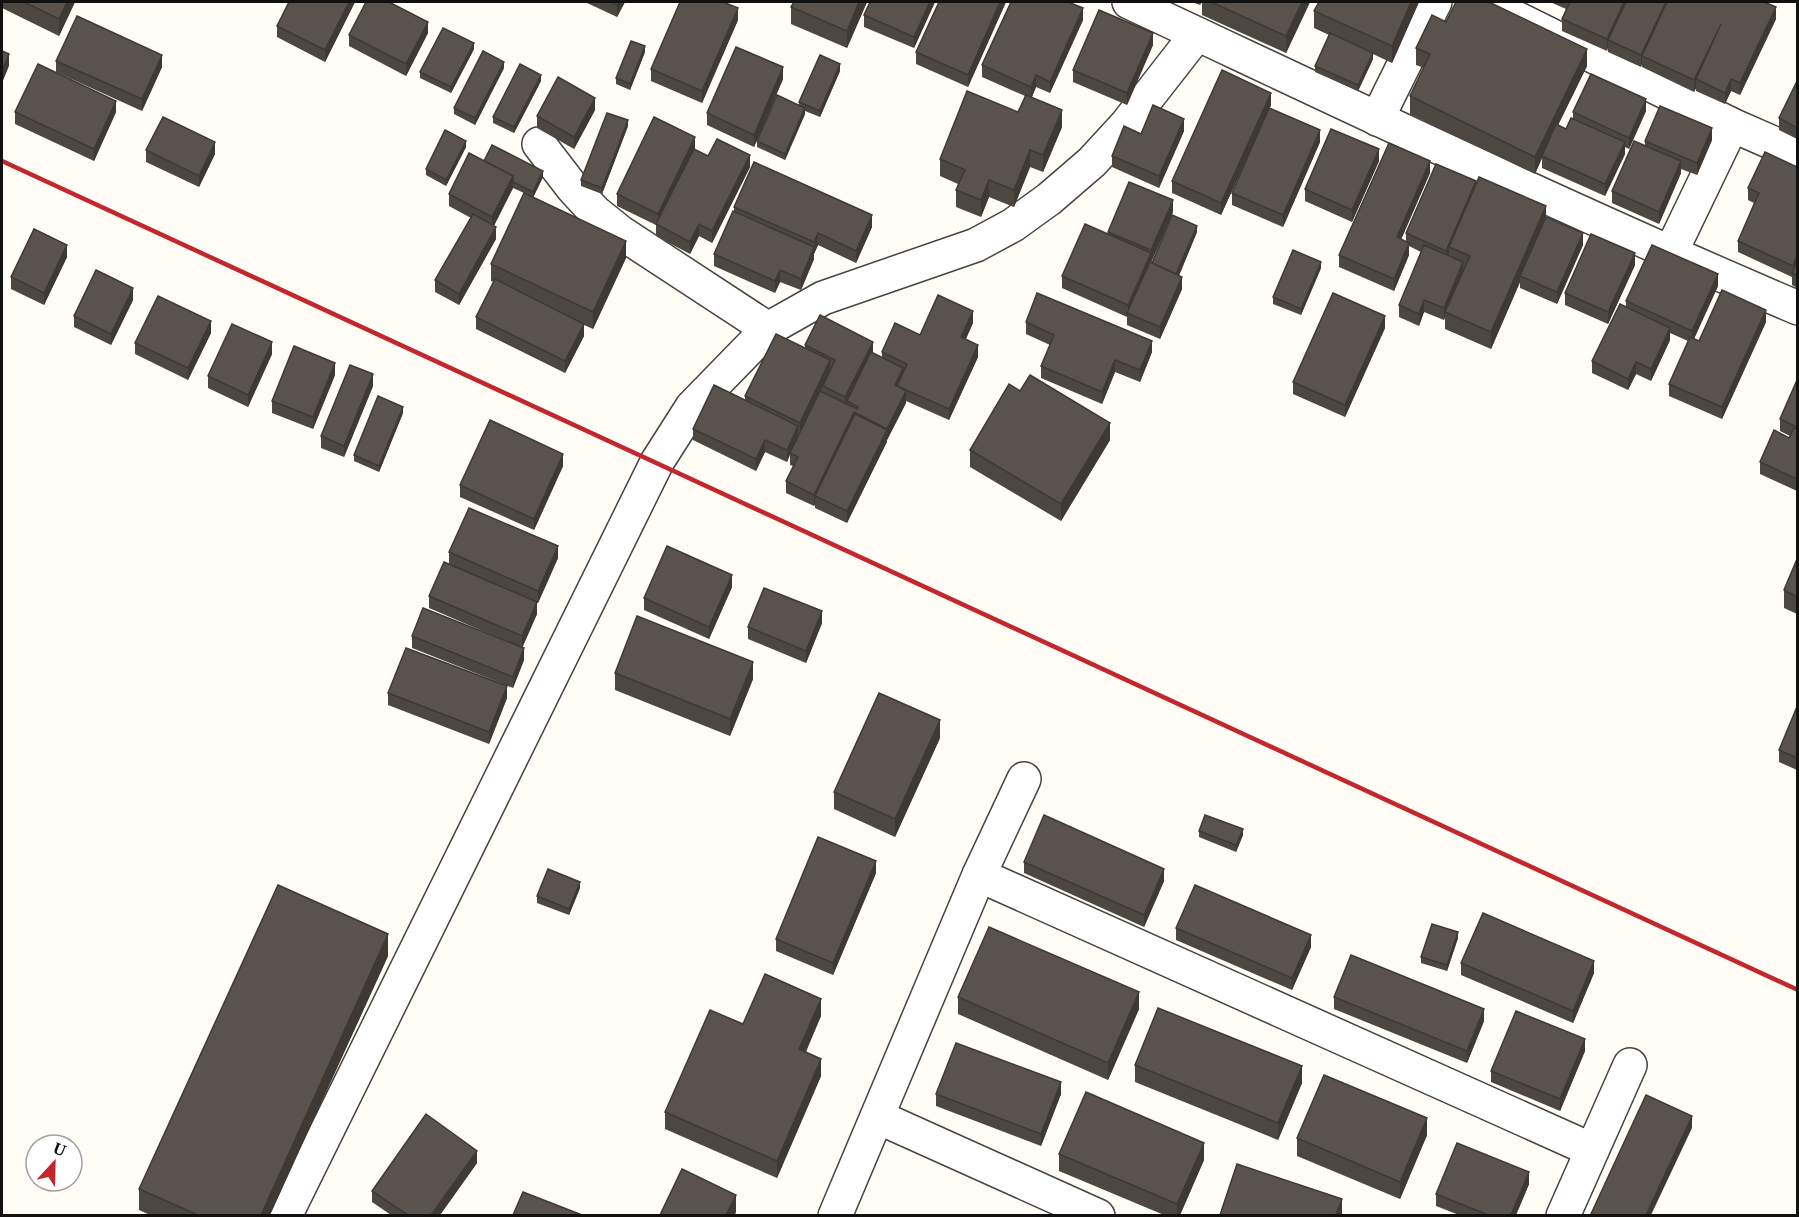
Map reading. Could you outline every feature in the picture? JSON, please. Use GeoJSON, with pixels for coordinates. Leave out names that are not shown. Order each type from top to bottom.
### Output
{"type":"FeatureCollection","features":[{"type":"Feature","properties":{"kind":"street"},"geometry":{"type":"LineString","coordinates":[[1377,119],[1435,2]]}},
{"type":"Feature","properties":{"kind":"street"},"geometry":{"type":"LineString","coordinates":[[1484,2],[1732,125],[1797,154]]}},
{"type":"Feature","properties":{"kind":"street"},"geometry":{"type":"LineString","coordinates":[[1139,4],[1377,119],[1670,254],[1797,308]]}},
{"type":"Feature","properties":{"kind":"street"},"geometry":{"type":"LineString","coordinates":[[285,1215],[657,462],[692,407],[768,329],[823,298],[976,245],[1013,225],[1092,162],[1126,125],[1197,34]]}},
{"type":"Feature","properties":{"kind":"street"},"geometry":{"type":"LineString","coordinates":[[1670,254],[1732,125]]}},
{"type":"Feature","properties":{"kind":"street"},"geometry":{"type":"LineString","coordinates":[[539,144],[572,187],[595,212],[620,232],[768,329]]}},
{"type":"Feature","properties":{"kind":"street"},"geometry":{"type":"LineString","coordinates":[[835,1215],[979,875],[1024,779]]}},
{"type":"Feature","properties":{"kind":"street"},"geometry":{"type":"LineString","coordinates":[[979,875],[1592,1150]]}},
{"type":"Feature","properties":{"kind":"street"},"geometry":{"type":"LineString","coordinates":[[1563,1215],[1630,1065]]}},
{"type":"Feature","properties":{"kind":"street"},"geometry":{"type":"LineString","coordinates":[[878,1118],[1098,1215]]}},
{"type":"Feature","properties":{"kind":"building"},"geometry":{"type":"Polygon","coordinates":[[[24,2],[67,2],[59,19],[24,2]]]}},
{"type":"Feature","properties":{"kind":"building"},"geometry":{"type":"Polygon","coordinates":[[[289,2],[349,2],[325,50],[277,26],[289,2]]]}},
{"type":"Feature","properties":{"kind":"building"},"geometry":{"type":"Polygon","coordinates":[[[366,2],[389,2],[428,22],[406,64],[349,35],[366,2]]]}},
{"type":"Feature","properties":{"kind":"building"},"geometry":{"type":"Polygon","coordinates":[[[680,2],[723,2],[738,8],[702,91],[651,69],[680,2]]]}},
{"type":"Feature","properties":{"kind":"building"},"geometry":{"type":"Polygon","coordinates":[[[794,2],[859,2],[847,31],[791,7],[794,2]]]}},
{"type":"Feature","properties":{"kind":"building"},"geometry":{"type":"Polygon","coordinates":[[[870,2],[930,2],[914,37],[864,15],[870,2]]]}},
{"type":"Feature","properties":{"kind":"building"},"geometry":{"type":"Polygon","coordinates":[[[939,2],[1000,2],[968,75],[916,52],[939,2]]]}},
{"type":"Feature","properties":{"kind":"building"},"geometry":{"type":"Polygon","coordinates":[[[1011,2],[1068,2],[1083,8],[1050,82],[1036,75],[1031,87],[982,65],[1011,2]]]}},
{"type":"Feature","properties":{"kind":"building"},"geometry":{"type":"Polygon","coordinates":[[[1211,2],[1302,2],[1286,36],[1211,2]]]}},
{"type":"Feature","properties":{"kind":"building"},"geometry":{"type":"Polygon","coordinates":[[[1319,2],[1411,2],[1392,46],[1314,11],[1319,2]]]}},
{"type":"Feature","properties":{"kind":"building"},"geometry":{"type":"Polygon","coordinates":[[[1456,2],[1489,2],[1587,49],[1535,157],[1410,96],[1430,54],[1416,48],[1432,15],[1446,22],[1456,2]]]}},
{"type":"Feature","properties":{"kind":"building"},"geometry":{"type":"Polygon","coordinates":[[[1570,2],[1624,2],[1607,39],[1562,19],[1570,2]]]}},
{"type":"Feature","properties":{"kind":"building"},"geometry":{"type":"Polygon","coordinates":[[[1626,2],[1666,2],[1641,55],[1608,40],[1626,2]]]}},
{"type":"Feature","properties":{"kind":"building"},"geometry":{"type":"Polygon","coordinates":[[[1667,2],[1764,2],[1776,7],[1740,83],[1731,79],[1725,93],[1696,79],[1721,24],[1694,80],[1642,56],[1667,2]]]}},
{"type":"Feature","properties":{"kind":"building"},"geometry":{"type":"Polygon","coordinates":[[[1099,10],[1153,33],[1127,93],[1073,70],[1099,10]]]}},
{"type":"Feature","properties":{"kind":"building"},"geometry":{"type":"Polygon","coordinates":[[[77,16],[162,55],[142,99],[56,61],[77,16]]]}},
{"type":"Feature","properties":{"kind":"building"},"geometry":{"type":"Polygon","coordinates":[[[443,28],[474,43],[451,87],[420,72],[443,28]]]}},
{"type":"Feature","properties":{"kind":"building"},"geometry":{"type":"Polygon","coordinates":[[[1330,33],[1373,53],[1358,85],[1315,66],[1330,33]]]}},
{"type":"Feature","properties":{"kind":"building"},"geometry":{"type":"Polygon","coordinates":[[[631,41],[645,46],[630,84],[616,78],[631,41]]]}},
{"type":"Feature","properties":{"kind":"building"},"geometry":{"type":"Polygon","coordinates":[[[736,47],[783,67],[754,135],[707,113],[736,47]]]}},
{"type":"Feature","properties":{"kind":"building"},"geometry":{"type":"Polygon","coordinates":[[[2,51],[9,54],[2,71],[2,51]]]}},
{"type":"Feature","properties":{"kind":"building"},"geometry":{"type":"Polygon","coordinates":[[[483,51],[504,62],[475,118],[454,108],[483,51]]]}},
{"type":"Feature","properties":{"kind":"building"},"geometry":{"type":"Polygon","coordinates":[[[820,55],[840,64],[820,111],[799,102],[820,55]]]}},
{"type":"Feature","properties":{"kind":"building"},"geometry":{"type":"Polygon","coordinates":[[[38,64],[116,101],[94,149],[15,112],[38,64]]]}},
{"type":"Feature","properties":{"kind":"building"},"geometry":{"type":"Polygon","coordinates":[[[520,64],[541,75],[514,127],[493,117],[520,64]]]}},
{"type":"Feature","properties":{"kind":"building"},"geometry":{"type":"Polygon","coordinates":[[[1222,70],[1271,93],[1221,203],[1172,181],[1222,70]]]}},
{"type":"Feature","properties":{"kind":"building"},"geometry":{"type":"Polygon","coordinates":[[[1591,74],[1646,99],[1629,138],[1573,112],[1591,74]]]}},
{"type":"Feature","properties":{"kind":"building"},"geometry":{"type":"Polygon","coordinates":[[[558,77],[595,98],[574,137],[537,116],[558,77]]]}},
{"type":"Feature","properties":{"kind":"building"},"geometry":{"type":"Polygon","coordinates":[[[1797,81],[1797,128],[1779,118],[1797,81]]]}},
{"type":"Feature","properties":{"kind":"building"},"geometry":{"type":"Polygon","coordinates":[[[967,91],[1018,112],[1026,95],[1062,110],[1043,155],[1030,150],[1014,190],[989,180],[981,200],[956,190],[965,170],[940,159],[967,91]]]}},
{"type":"Feature","properties":{"kind":"building"},"geometry":{"type":"Polygon","coordinates":[[[777,95],[805,108],[785,154],[757,141],[777,95]]]}},
{"type":"Feature","properties":{"kind":"building"},"geometry":{"type":"Polygon","coordinates":[[[1153,105],[1184,119],[1159,176],[1112,156],[1124,126],[1141,134],[1153,105]]]}},
{"type":"Feature","properties":{"kind":"building"},"geometry":{"type":"Polygon","coordinates":[[[1660,106],[1712,128],[1697,163],[1645,141],[1660,106]]]}},
{"type":"Feature","properties":{"kind":"building"},"geometry":{"type":"Polygon","coordinates":[[[1269,108],[1320,130],[1283,215],[1232,193],[1269,108]]]}},
{"type":"Feature","properties":{"kind":"building"},"geometry":{"type":"Polygon","coordinates":[[[607,113],[628,120],[602,188],[581,180],[607,113]]]}},
{"type":"Feature","properties":{"kind":"building"},"geometry":{"type":"Polygon","coordinates":[[[163,117],[215,142],[199,176],[146,150],[163,117]]]}},
{"type":"Feature","properties":{"kind":"building"},"geometry":{"type":"Polygon","coordinates":[[[654,117],[695,137],[658,214],[617,194],[654,117]]]}},
{"type":"Feature","properties":{"kind":"building"},"geometry":{"type":"Polygon","coordinates":[[[1571,118],[1625,142],[1605,184],[1542,156],[1556,124],[1566,129],[1571,118]]]}},
{"type":"Feature","properties":{"kind":"building"},"geometry":{"type":"Polygon","coordinates":[[[1331,129],[1379,149],[1352,210],[1305,189],[1331,129]]]}},
{"type":"Feature","properties":{"kind":"building"},"geometry":{"type":"Polygon","coordinates":[[[445,130],[466,141],[446,180],[426,169],[445,130]]]}},
{"type":"Feature","properties":{"kind":"building"},"geometry":{"type":"Polygon","coordinates":[[[717,139],[750,155],[712,231],[699,224],[690,242],[656,224],[694,149],[708,156],[717,139]]]}},
{"type":"Feature","properties":{"kind":"building"},"geometry":{"type":"Polygon","coordinates":[[[1634,141],[1681,161],[1659,212],[1612,191],[1634,141]]]}},
{"type":"Feature","properties":{"kind":"building"},"geometry":{"type":"Polygon","coordinates":[[[1389,143],[1430,161],[1397,237],[1409,243],[1394,279],[1339,255],[1389,143]]]}},
{"type":"Feature","properties":{"kind":"building"},"geometry":{"type":"Polygon","coordinates":[[[492,145],[543,171],[533,192],[513,182],[513,176],[484,161],[492,145]]]}},
{"type":"Feature","properties":{"kind":"building"},"geometry":{"type":"Polygon","coordinates":[[[1765,152],[1797,167],[1797,255],[1793,266],[1738,241],[1759,193],[1748,188],[1765,152]]]}},
{"type":"Feature","properties":{"kind":"building"},"geometry":{"type":"Polygon","coordinates":[[[469,153],[513,176],[492,217],[449,194],[469,153]]]}},
{"type":"Feature","properties":{"kind":"building"},"geometry":{"type":"Polygon","coordinates":[[[754,162],[872,215],[856,251],[818,233],[814,242],[734,207],[754,162]]]}},
{"type":"Feature","properties":{"kind":"building"},"geometry":{"type":"Polygon","coordinates":[[[1436,164],[1476,181],[1446,251],[1406,233],[1436,164]]]}},
{"type":"Feature","properties":{"kind":"building"},"geometry":{"type":"Polygon","coordinates":[[[1479,177],[1546,206],[1491,332],[1445,312],[1470,256],[1449,247],[1479,177]]]}},
{"type":"Feature","properties":{"kind":"building"},"geometry":{"type":"Polygon","coordinates":[[[1129,182],[1173,200],[1151,250],[1108,232],[1129,182]]]}},
{"type":"Feature","properties":{"kind":"building"},"geometry":{"type":"Polygon","coordinates":[[[524,193],[626,241],[593,312],[491,264],[524,193]]]}},
{"type":"Feature","properties":{"kind":"building"},"geometry":{"type":"Polygon","coordinates":[[[733,211],[814,247],[801,279],[780,270],[775,281],[714,254],[733,211]]]}},
{"type":"Feature","properties":{"kind":"building"},"geometry":{"type":"Polygon","coordinates":[[[473,214],[496,227],[459,294],[435,280],[473,214]]]}},
{"type":"Feature","properties":{"kind":"building"},"geometry":{"type":"Polygon","coordinates":[[[1172,215],[1197,226],[1176,274],[1152,263],[1172,215]]]}},
{"type":"Feature","properties":{"kind":"building"},"geometry":{"type":"Polygon","coordinates":[[[1546,217],[1583,233],[1557,292],[1520,276],[1546,217]]]}},
{"type":"Feature","properties":{"kind":"building"},"geometry":{"type":"Polygon","coordinates":[[[1085,224],[1151,253],[1128,305],[1062,276],[1085,224]]]}},
{"type":"Feature","properties":{"kind":"building"},"geometry":{"type":"Polygon","coordinates":[[[34,229],[67,245],[44,293],[11,277],[34,229]]]}},
{"type":"Feature","properties":{"kind":"building"},"geometry":{"type":"Polygon","coordinates":[[[1591,234],[1635,253],[1608,312],[1565,293],[1591,234]]]}},
{"type":"Feature","properties":{"kind":"building"},"geometry":{"type":"Polygon","coordinates":[[[1424,245],[1463,262],[1444,308],[1424,300],[1419,314],[1399,305],[1424,245]]]}},
{"type":"Feature","properties":{"kind":"building"},"geometry":{"type":"Polygon","coordinates":[[[1652,245],[1718,274],[1692,331],[1626,301],[1652,245]]]}},
{"type":"Feature","properties":{"kind":"building"},"geometry":{"type":"Polygon","coordinates":[[[1293,250],[1321,262],[1301,309],[1273,297],[1293,250]]]}},
{"type":"Feature","properties":{"kind":"building"},"geometry":{"type":"Polygon","coordinates":[[[1797,261],[1797,276],[1792,273],[1797,261]]]}},
{"type":"Feature","properties":{"kind":"building"},"geometry":{"type":"Polygon","coordinates":[[[1150,262],[1182,277],[1160,327],[1127,313],[1150,262]]]}},
{"type":"Feature","properties":{"kind":"building"},"geometry":{"type":"Polygon","coordinates":[[[96,270],[133,288],[111,334],[74,316],[96,270]]]}},
{"type":"Feature","properties":{"kind":"building"},"geometry":{"type":"Polygon","coordinates":[[[495,279],[584,324],[565,361],[476,317],[495,279]]]}},
{"type":"Feature","properties":{"kind":"building"},"geometry":{"type":"Polygon","coordinates":[[[1722,290],[1766,310],[1722,407],[1669,384],[1690,337],[1699,341],[1722,290]]]}},
{"type":"Feature","properties":{"kind":"building"},"geometry":{"type":"Polygon","coordinates":[[[1037,293],[1152,341],[1140,370],[1115,360],[1102,392],[1041,366],[1054,335],[1026,322],[1037,293]]]}},
{"type":"Feature","properties":{"kind":"building"},"geometry":{"type":"Polygon","coordinates":[[[1333,293],[1385,316],[1345,405],[1293,382],[1333,293]]]}},
{"type":"Feature","properties":{"kind":"building"},"geometry":{"type":"Polygon","coordinates":[[[938,295],[973,311],[961,337],[978,345],[949,409],[897,386],[907,364],[882,352],[895,323],[920,335],[938,295]]]}},
{"type":"Feature","properties":{"kind":"building"},"geometry":{"type":"Polygon","coordinates":[[[158,296],[211,321],[188,368],[135,343],[158,296]]]}},
{"type":"Feature","properties":{"kind":"building"},"geometry":{"type":"Polygon","coordinates":[[[1620,304],[1670,328],[1651,369],[1636,362],[1628,379],[1592,361],[1620,304]]]}},
{"type":"Feature","properties":{"kind":"building"},"geometry":{"type":"Polygon","coordinates":[[[820,315],[873,342],[845,397],[823,386],[835,360],[805,345],[820,315]]]}},
{"type":"Feature","properties":{"kind":"building"},"geometry":{"type":"Polygon","coordinates":[[[232,324],[272,342],[248,395],[208,376],[232,324]]]}},
{"type":"Feature","properties":{"kind":"building"},"geometry":{"type":"Polygon","coordinates":[[[776,334],[830,360],[800,423],[745,396],[776,334]]]}},
{"type":"Feature","properties":{"kind":"building"},"geometry":{"type":"Polygon","coordinates":[[[294,346],[335,363],[313,417],[272,401],[294,346]]]}},
{"type":"Feature","properties":{"kind":"building"},"geometry":{"type":"Polygon","coordinates":[[[871,352],[903,368],[895,385],[906,391],[887,429],[854,412],[814,495],[786,481],[798,457],[790,453],[820,391],[857,409],[858,407],[847,401],[871,352]]]}},
{"type":"Feature","properties":{"kind":"building"},"geometry":{"type":"Polygon","coordinates":[[[350,365],[373,374],[344,446],[321,436],[350,365]]]}},
{"type":"Feature","properties":{"kind":"building"},"geometry":{"type":"Polygon","coordinates":[[[1030,375],[1110,423],[1061,504],[970,450],[1009,384],[1020,391],[1030,375]]]}},
{"type":"Feature","properties":{"kind":"building"},"geometry":{"type":"Polygon","coordinates":[[[1797,380],[1797,427],[1780,419],[1797,380]]]}},
{"type":"Feature","properties":{"kind":"building"},"geometry":{"type":"Polygon","coordinates":[[[714,385],[798,426],[787,450],[765,440],[756,459],[693,429],[714,385]]]}},
{"type":"Feature","properties":{"kind":"building"},"geometry":{"type":"Polygon","coordinates":[[[378,396],[403,407],[379,466],[354,455],[378,396]]]}},
{"type":"Feature","properties":{"kind":"building"},"geometry":{"type":"Polygon","coordinates":[[[855,414],[887,430],[847,511],[815,496],[855,414]]]}},
{"type":"Feature","properties":{"kind":"building"},"geometry":{"type":"Polygon","coordinates":[[[490,420],[563,454],[534,519],[460,485],[490,420]]]}},
{"type":"Feature","properties":{"kind":"building"},"geometry":{"type":"Polygon","coordinates":[[[1794,428],[1797,429],[1797,479],[1760,462],[1774,430],[1789,438],[1794,428]]]}},
{"type":"Feature","properties":{"kind":"building"},"geometry":{"type":"Polygon","coordinates":[[[469,508],[558,546],[538,591],[449,552],[469,508]]]}},
{"type":"Feature","properties":{"kind":"building"},"geometry":{"type":"Polygon","coordinates":[[[667,546],[732,575],[709,627],[644,598],[667,546]]]}},
{"type":"Feature","properties":{"kind":"building"},"geometry":{"type":"Polygon","coordinates":[[[1797,559],[1797,597],[1784,590],[1797,559]]]}},
{"type":"Feature","properties":{"kind":"building"},"geometry":{"type":"Polygon","coordinates":[[[444,562],[537,602],[522,636],[429,596],[444,562]]]}},
{"type":"Feature","properties":{"kind":"building"},"geometry":{"type":"Polygon","coordinates":[[[764,588],[822,611],[806,651],[748,627],[764,588]]]}},
{"type":"Feature","properties":{"kind":"building"},"geometry":{"type":"Polygon","coordinates":[[[423,608],[524,648],[513,677],[412,636],[423,608]]]}},
{"type":"Feature","properties":{"kind":"building"},"geometry":{"type":"Polygon","coordinates":[[[637,616],[753,662],[730,719],[615,673],[637,616]]]}},
{"type":"Feature","properties":{"kind":"building"},"geometry":{"type":"Polygon","coordinates":[[[406,648],[507,686],[489,732],[388,693],[406,648]]]}},
{"type":"Feature","properties":{"kind":"building"},"geometry":{"type":"Polygon","coordinates":[[[879,693],[940,720],[895,819],[834,792],[879,693]]]}},
{"type":"Feature","properties":{"kind":"building"},"geometry":{"type":"Polygon","coordinates":[[[1797,710],[1797,758],[1779,750],[1797,710]]]}},
{"type":"Feature","properties":{"kind":"building"},"geometry":{"type":"Polygon","coordinates":[[[1044,815],[1164,869],[1144,915],[1024,862],[1044,815]]]}},
{"type":"Feature","properties":{"kind":"building"},"geometry":{"type":"Polygon","coordinates":[[[1205,815],[1243,829],[1236,845],[1199,831],[1205,815]]]}},
{"type":"Feature","properties":{"kind":"building"},"geometry":{"type":"Polygon","coordinates":[[[818,837],[876,861],[833,963],[776,939],[818,837]]]}},
{"type":"Feature","properties":{"kind":"building"},"geometry":{"type":"Polygon","coordinates":[[[548,869],[580,882],[569,909],[537,896],[548,869]]]}},
{"type":"Feature","properties":{"kind":"building"},"geometry":{"type":"Polygon","coordinates":[[[278,885],[388,934],[261,1215],[198,1215],[139,1189],[278,885]]]}},
{"type":"Feature","properties":{"kind":"building"},"geometry":{"type":"Polygon","coordinates":[[[1195,885],[1311,935],[1292,978],[1176,928],[1195,885]]]}},
{"type":"Feature","properties":{"kind":"building"},"geometry":{"type":"Polygon","coordinates":[[[1483,913],[1594,961],[1573,1011],[1461,963],[1483,913]]]}},
{"type":"Feature","properties":{"kind":"building"},"geometry":{"type":"Polygon","coordinates":[[[1432,924],[1458,932],[1447,965],[1421,957],[1432,924]]]}},
{"type":"Feature","properties":{"kind":"building"},"geometry":{"type":"Polygon","coordinates":[[[989,927],[1139,992],[1108,1063],[958,997],[989,927]]]}},
{"type":"Feature","properties":{"kind":"building"},"geometry":{"type":"Polygon","coordinates":[[[1351,955],[1484,1009],[1467,1051],[1334,997],[1351,955]]]}},
{"type":"Feature","properties":{"kind":"building"},"geometry":{"type":"Polygon","coordinates":[[[765,974],[821,999],[799,1049],[821,1059],[777,1161],[665,1112],[710,1010],[743,1024],[765,974]]]}},
{"type":"Feature","properties":{"kind":"building"},"geometry":{"type":"Polygon","coordinates":[[[1158,1008],[1302,1066],[1278,1123],[1135,1065],[1158,1008]]]}},
{"type":"Feature","properties":{"kind":"building"},"geometry":{"type":"Polygon","coordinates":[[[1516,1011],[1585,1039],[1560,1099],[1491,1071],[1516,1011]]]}},
{"type":"Feature","properties":{"kind":"building"},"geometry":{"type":"Polygon","coordinates":[[[956,1043],[1061,1082],[1041,1134],[936,1094],[956,1043]]]}},
{"type":"Feature","properties":{"kind":"building"},"geometry":{"type":"Polygon","coordinates":[[[1324,1075],[1427,1118],[1400,1182],[1297,1138],[1324,1075]]]}},
{"type":"Feature","properties":{"kind":"building"},"geometry":{"type":"Polygon","coordinates":[[[1086,1092],[1204,1143],[1177,1204],[1059,1154],[1086,1092]]]}},
{"type":"Feature","properties":{"kind":"building"},"geometry":{"type":"Polygon","coordinates":[[[1646,1095],[1692,1116],[1646,1215],[1591,1214],[1646,1095]]]}},
{"type":"Feature","properties":{"kind":"building"},"geometry":{"type":"Polygon","coordinates":[[[426,1114],[477,1151],[431,1215],[408,1215],[372,1191],[426,1114]]]}},
{"type":"Feature","properties":{"kind":"building"},"geometry":{"type":"Polygon","coordinates":[[[1457,1143],[1529,1172],[1511,1215],[1488,1215],[1436,1194],[1457,1143]]]}},
{"type":"Feature","properties":{"kind":"building"},"geometry":{"type":"Polygon","coordinates":[[[1237,1164],[1342,1199],[1336,1215],[1220,1215],[1237,1164]]]}},
{"type":"Feature","properties":{"kind":"building"},"geometry":{"type":"Polygon","coordinates":[[[682,1169],[736,1195],[726,1215],[660,1215],[682,1169]]]}},
{"type":"Feature","properties":{"kind":"building"},"geometry":{"type":"Polygon","coordinates":[[[523,1192],[582,1215],[513,1215],[523,1192]]]}},
{"type":"Feature","properties":{"kind":"railway"},"geometry":{"type":"LineString","coordinates":[[2,161],[1798,990]]}}]}
